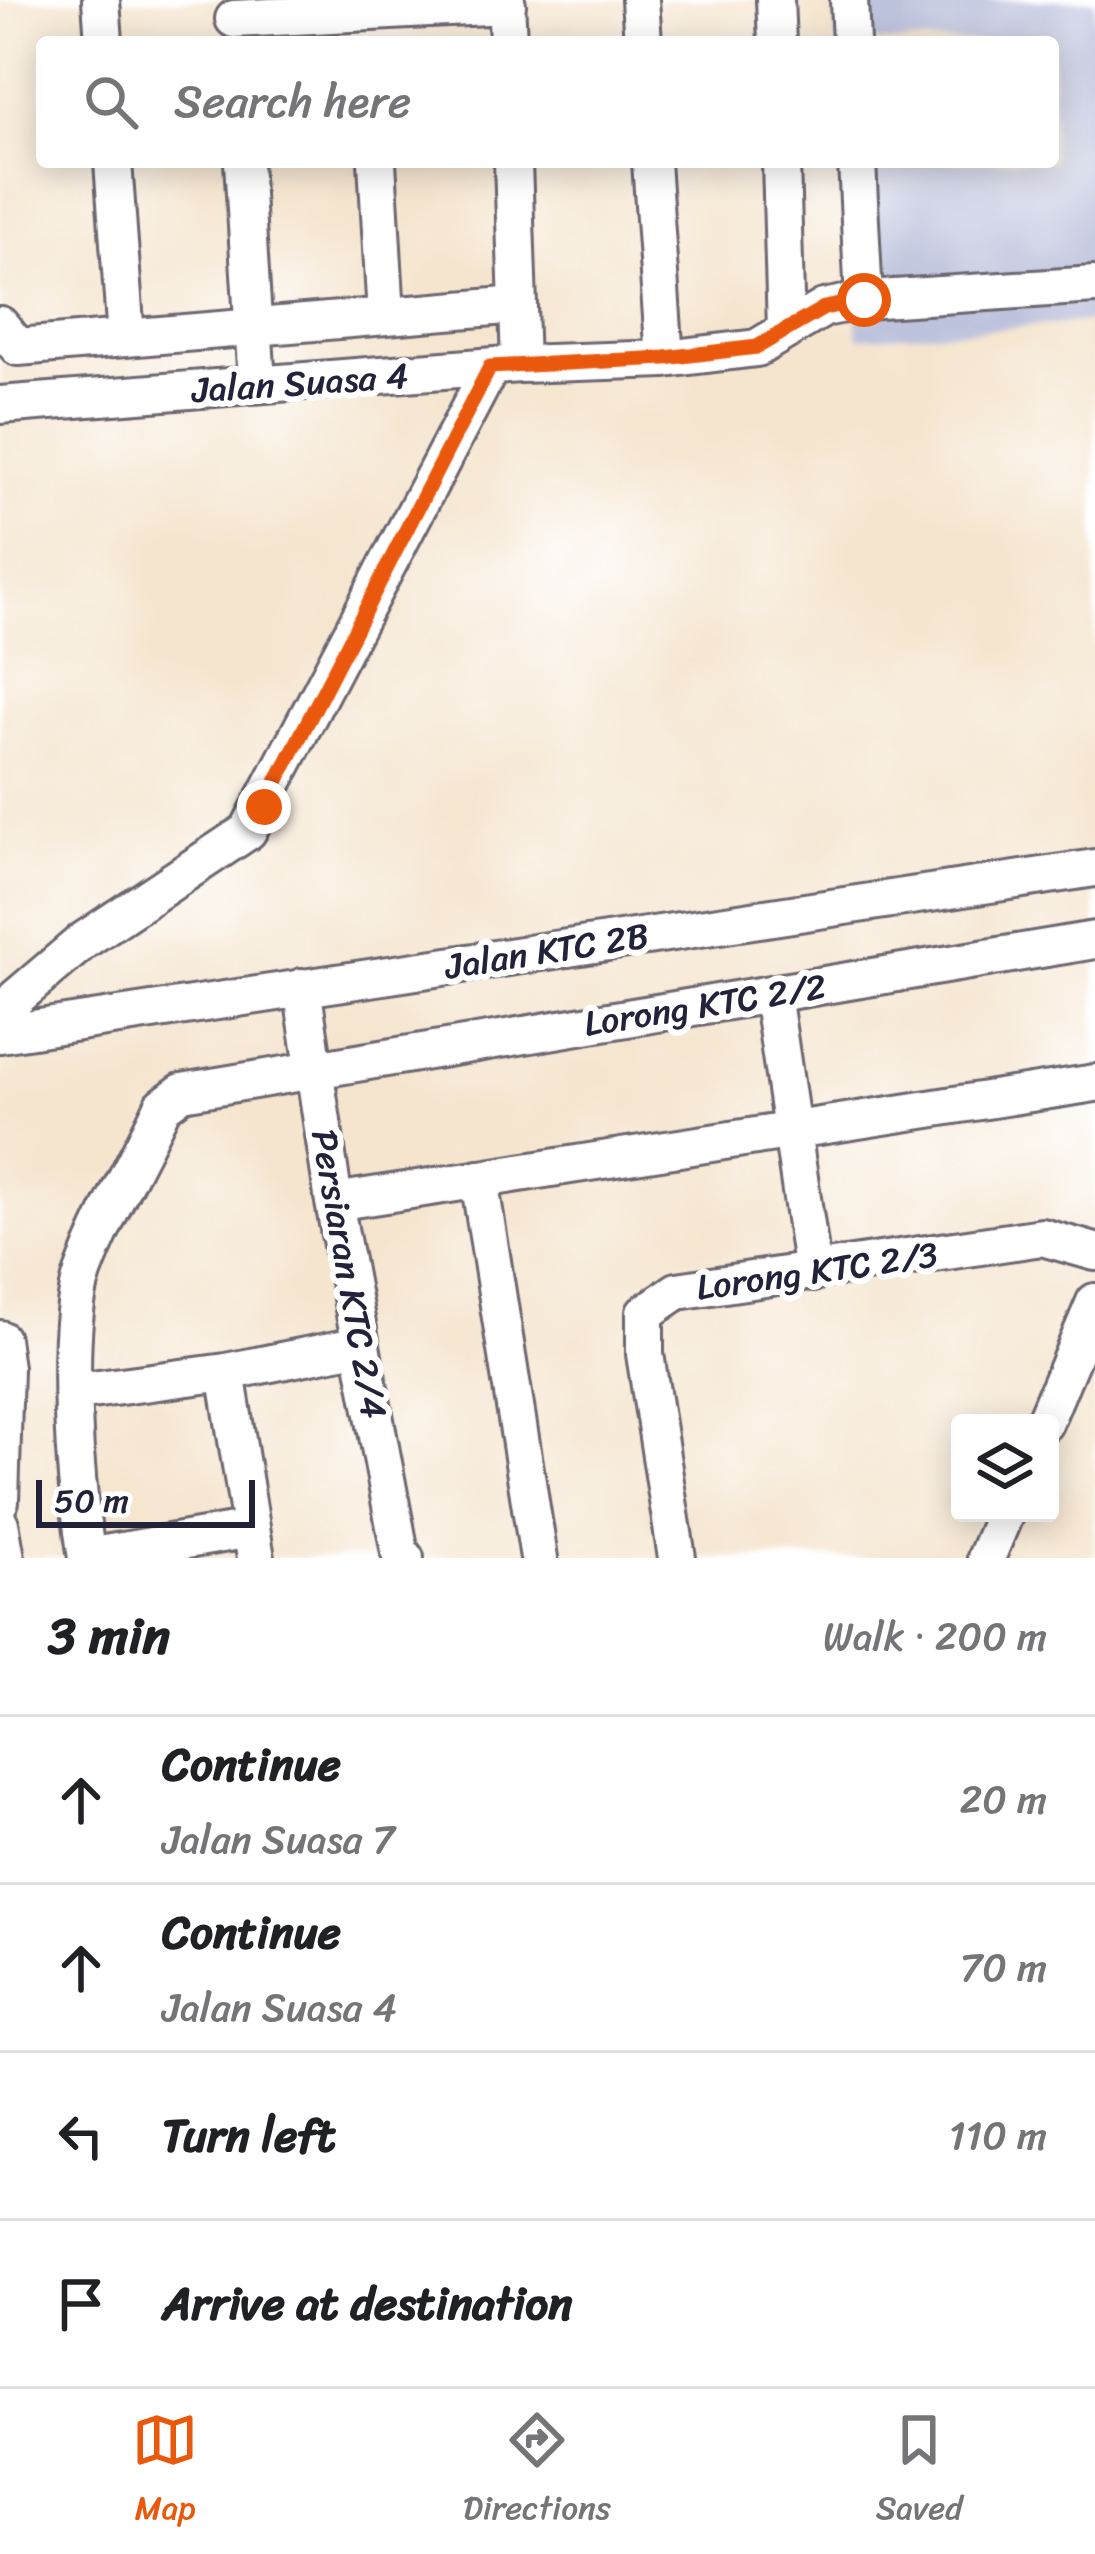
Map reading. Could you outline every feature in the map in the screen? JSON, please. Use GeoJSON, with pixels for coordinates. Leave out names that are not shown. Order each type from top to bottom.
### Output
{"type":"FeatureCollection","features":[{"type":"Feature","properties":{"kind":"street"},"geometry":{"type":"LineString","coordinates":[[101,0],[104,36]]}},
{"type":"Feature","properties":{"kind":"street"},"geometry":{"type":"LineString","coordinates":[[640,0],[643,36]]}},
{"type":"Feature","properties":{"kind":"street"},"geometry":{"type":"LineString","coordinates":[[775,0],[777,36]]}},
{"type":"Feature","properties":{"kind":"street"},"geometry":{"type":"LineString","coordinates":[[849,0],[851,36]]}},
{"type":"Feature","properties":{"kind":"street"},"geometry":{"type":"LineString","coordinates":[[234,20],[369,18],[506,3],[508,36]]}},
{"type":"Feature","properties":{"kind":"street"},"geometry":{"type":"LineString","coordinates":[[113,168],[125,338]]}},
{"type":"Feature","properties":{"kind":"street"},"geometry":{"type":"LineString","coordinates":[[243,168],[257,384]]}},
{"type":"Feature","properties":{"kind":"street"},"geometry":{"type":"LineString","coordinates":[[377,168],[386,316]]}},
{"type":"Feature","properties":{"kind":"street"},"geometry":{"type":"LineString","coordinates":[[0,1021],[16,998],[70,951],[248,831],[505,365],[518,305],[513,168]]}},
{"type":"Feature","properties":{"kind":"street"},"geometry":{"type":"LineString","coordinates":[[651,168],[665,358]]}},
{"type":"Feature","properties":{"kind":"street"},"geometry":{"type":"LineString","coordinates":[[781,168],[786,330]]}},
{"type":"Feature","properties":{"kind":"street"},"geometry":{"type":"LineString","coordinates":[[857,168],[864,300]]}},
{"type":"Feature","properties":{"kind":"street","name":"Jalan Suasa 4"},"geometry":{"type":"LineString","coordinates":[[0,405],[505,365],[665,358],[757,347],[824,308],[864,300],[1095,285]]}},
{"type":"Feature","properties":{"kind":"street"},"geometry":{"type":"LineString","coordinates":[[0,326],[18,347],[518,305]]}},
{"type":"Feature","properties":{"kind":"street","name":"Jalan KTC 2B"},"geometry":{"type":"LineString","coordinates":[[0,1034],[1095,868]]}},
{"type":"Feature","properties":{"kind":"street","name":"Lorong KTC 2/2"},"geometry":{"type":"LineString","coordinates":[[87,1558],[79,1511],[74,1319],[82,1275],[163,1106],[182,1092],[1095,940]]}},
{"type":"Feature","properties":{"kind":"street","name":"Persiaran KTC 2/4"},"geometry":{"type":"LineString","coordinates":[[302,987],[334,1202],[400,1552],[405,1558]]}},
{"type":"Feature","properties":{"kind":"street"},"geometry":{"type":"LineString","coordinates":[[772,994],[813,1273]]}},
{"type":"Feature","properties":{"kind":"street"},"geometry":{"type":"LineString","coordinates":[[334,1202],[1095,1083]]}},
{"type":"Feature","properties":{"kind":"street"},"geometry":{"type":"LineString","coordinates":[[479,1179],[539,1558]]}},
{"type":"Feature","properties":{"kind":"street","name":"Lorong KTC 2/3"},"geometry":{"type":"LineString","coordinates":[[677,1558],[645,1354],[644,1313],[677,1291],[1042,1237],[1095,1252]]}},
{"type":"Feature","properties":{"kind":"street"},"geometry":{"type":"LineString","coordinates":[[1047,1414],[1092,1316]]}},
{"type":"Feature","properties":{"kind":"street"},"geometry":{"type":"LineString","coordinates":[[76,1392],[226,1372],[362,1345]]}},
{"type":"Feature","properties":{"kind":"street"},"geometry":{"type":"LineString","coordinates":[[0,1501],[1,1359]]}},
{"type":"Feature","properties":{"kind":"street"},"geometry":{"type":"LineString","coordinates":[[87,1558],[254,1544],[226,1372]]}},
{"type":"Feature","properties":{"kind":"street"},"geometry":{"type":"LineString","coordinates":[[986,1558],[1001,1522]]}},
{"type":"Feature","properties":{"kind":"street"},"geometry":{"type":"LineString","coordinates":[[0,1524],[6,1558]]}},
{"type":"Feature","properties":{"kind":"shaded area"},"geometry":{"type":"Polygon","coordinates":[[[833,0],[1095,0],[1095,322],[858,338],[845,168],[1059,168],[1059,36],[836,36],[833,0]]]}},
{"type":"Feature","properties":{"kind":"route"},"geometry":{"type":"LineString","coordinates":[[264,807],[490,367],[665,358],[757,347],[824,308],[864,300]]}}]}
